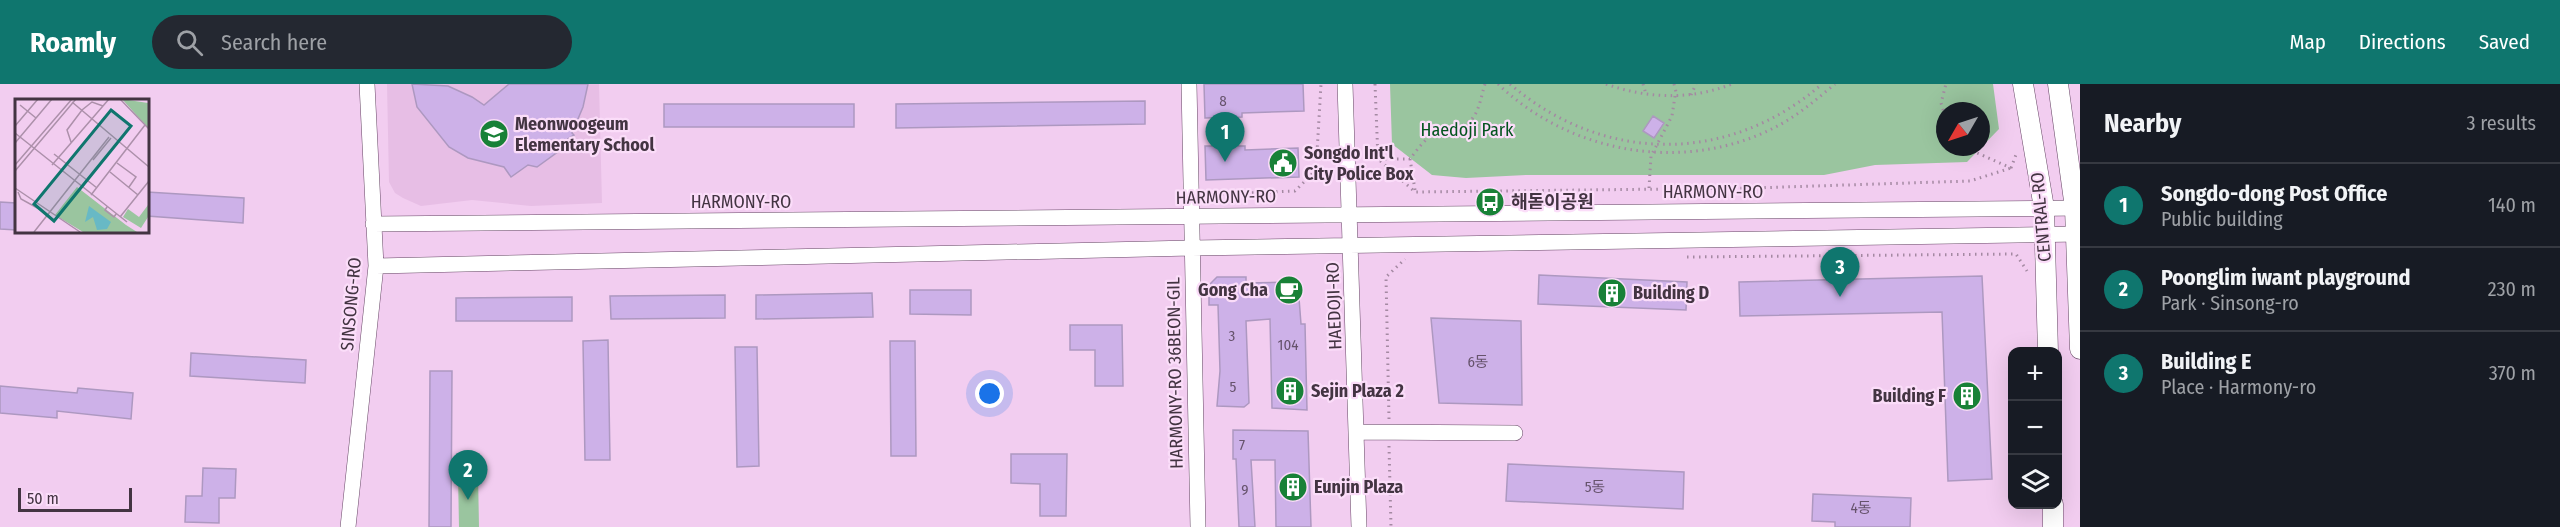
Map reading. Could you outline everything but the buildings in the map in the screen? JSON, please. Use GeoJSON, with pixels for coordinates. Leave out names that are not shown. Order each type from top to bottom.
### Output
{"type":"FeatureCollection","features":[{"type":"Feature","properties":{"kind":"main road","name":"CENTRAL-RO"},"geometry":{"type":"LineString","coordinates":[[2023,84],[2044,208],[2048,347]]}},
{"type":"Feature","properties":{"kind":"main road","name":"CENTRAL-RO"},"geometry":{"type":"LineString","coordinates":[[2058,84],[2078,208],[2080,349]]}},
{"type":"Feature","properties":{"kind":"main road"},"geometry":{"type":"LineString","coordinates":[[2053,509],[2054,527]]}},
{"type":"Feature","properties":{"kind":"street","name":"SINSONG-RO"},"geometry":{"type":"LineString","coordinates":[[348,527],[376,266],[367,84]]}},
{"type":"Feature","properties":{"kind":"street","name":"HARMONY-RO 36BEON-GIL"},"geometry":{"type":"LineString","coordinates":[[1189,84],[1198,527]]}},
{"type":"Feature","properties":{"kind":"street","name":"HAEDOJI-RO"},"geometry":{"type":"LineString","coordinates":[[1345,84],[1359,527]]}},
{"type":"Feature","properties":{"kind":"street","name":"HARMONY-RO"},"geometry":{"type":"LineString","coordinates":[[374,224],[2078,208]]}},
{"type":"Feature","properties":{"kind":"street"},"geometry":{"type":"LineString","coordinates":[[376,266],[1351,245],[2078,234]]}},
{"type":"Feature","properties":{"kind":"street"},"geometry":{"type":"LineString","coordinates":[[1356,432],[1515,433]]}},
{"type":"Feature","properties":{"kind":"path"},"geometry":{"type":"LineString","coordinates":[[1222,194],[1295,191],[1316,170],[1321,84]]}},
{"type":"Feature","properties":{"kind":"path"},"geometry":{"type":"LineString","coordinates":[[1375,84],[1378,159],[1415,192],[1753,188],[1970,182],[2012,168],[1982,156]]}},
{"type":"Feature","properties":{"kind":"path"},"geometry":{"type":"LineString","coordinates":[[1378,159],[1410,159],[1433,135],[1449,128],[1462,126],[1470,121],[1479,108],[1485,84]]}},
{"type":"Feature","properties":{"kind":"path"},"geometry":{"type":"LineString","coordinates":[[1498,84],[1530,110],[1571,134],[1622,149],[1653,152],[1711,149],[1756,135],[1806,108],[1834,84]]}},
{"type":"Feature","properties":{"kind":"path"},"geometry":{"type":"LineString","coordinates":[[1510,84],[1558,118],[1585,130],[1612,138],[1656,145],[1694,143],[1754,127],[1803,100],[1822,84]]}},
{"type":"Feature","properties":{"kind":"path"},"geometry":{"type":"LineString","coordinates":[[1606,84],[1647,95],[1676,96],[1691,95],[1732,84]]}},
{"type":"Feature","properties":{"kind":"path"},"geometry":{"type":"LineString","coordinates":[[1643,84],[1647,95]]}},
{"type":"Feature","properties":{"kind":"path"},"geometry":{"type":"LineString","coordinates":[[1649,188],[1653,152],[1672,116],[1676,96],[1674,84]]}},
{"type":"Feature","properties":{"kind":"path"},"geometry":{"type":"LineString","coordinates":[[1691,95],[1696,84]]}},
{"type":"Feature","properties":{"kind":"path"},"geometry":{"type":"LineString","coordinates":[[1941,102],[1946,84]]}},
{"type":"Feature","properties":{"kind":"path"},"geometry":{"type":"LineString","coordinates":[[1410,159],[1415,192]]}},
{"type":"Feature","properties":{"kind":"path"},"geometry":{"type":"LineString","coordinates":[[1681,257],[2016,254],[2027,271]]}},
{"type":"Feature","properties":{"kind":"path"},"geometry":{"type":"LineString","coordinates":[[1389,412],[1386,277],[1405,259]]}},
{"type":"Feature","properties":{"kind":"path"},"geometry":{"type":"LineString","coordinates":[[1389,445],[1391,527]]}},
{"type":"Feature","properties":{"kind":"shaded area","name":"Meonwoogeum Elementary School"},"geometry":{"type":"Polygon","coordinates":[[[387,84],[599,84],[602,203],[531,206],[472,200],[421,206],[403,198],[395,193],[389,182],[387,84]]]}},
{"type":"Feature","properties":{"kind":"green space","name":"Haedoji Park"},"geometry":{"type":"Polygon","coordinates":[[[1390,84],[1993,84],[1999,129],[1990,138],[1990,102],[1936,102],[1936,156],[1973,156],[1967,162],[1875,165],[1824,175],[1526,175],[1466,178],[1432,175],[1392,144],[1390,84]]]}},
{"type":"Feature","properties":{"kind":"green space"},"geometry":{"type":"Polygon","coordinates":[[[458,473],[478,473],[479,527],[459,527],[458,473]]]}},
{"type":"Feature","properties":{"kind":"place","name":"Meonwoogeum Elementary School"},"geometry":{"type":"Point","coordinates":[494,134]}},
{"type":"Feature","properties":{"kind":"place","name":"Songdo-dong Post Office"},"geometry":{"type":"Point","coordinates":[1225,162]}},
{"type":"Feature","properties":{"kind":"place","name":"Songdo Int'l City Police Box"},"geometry":{"type":"Point","coordinates":[1283,163]}},
{"type":"Feature","properties":{"kind":"place","name":"해돋이공원"},"geometry":{"type":"Point","coordinates":[1490,202]}},
{"type":"Feature","properties":{"kind":"place","name":"Gong Cha"},"geometry":{"type":"Point","coordinates":[1289,290]}},
{"type":"Feature","properties":{"kind":"place","name":"Building D"},"geometry":{"type":"Point","coordinates":[1612,293]}},
{"type":"Feature","properties":{"kind":"place","name":"Building E"},"geometry":{"type":"Point","coordinates":[1840,297]}},
{"type":"Feature","properties":{"kind":"place","name":"Sejin Plaza 2"},"geometry":{"type":"Point","coordinates":[1290,391]}},
{"type":"Feature","properties":{"kind":"place","name":"Building F"},"geometry":{"type":"Point","coordinates":[1967,396]}},
{"type":"Feature","properties":{"kind":"place","name":"Eunjin Plaza"},"geometry":{"type":"Point","coordinates":[1293,487]}},
{"type":"Feature","properties":{"kind":"place","name":"Poonglim iwant playground"},"geometry":{"type":"Point","coordinates":[468,500]}}]}
